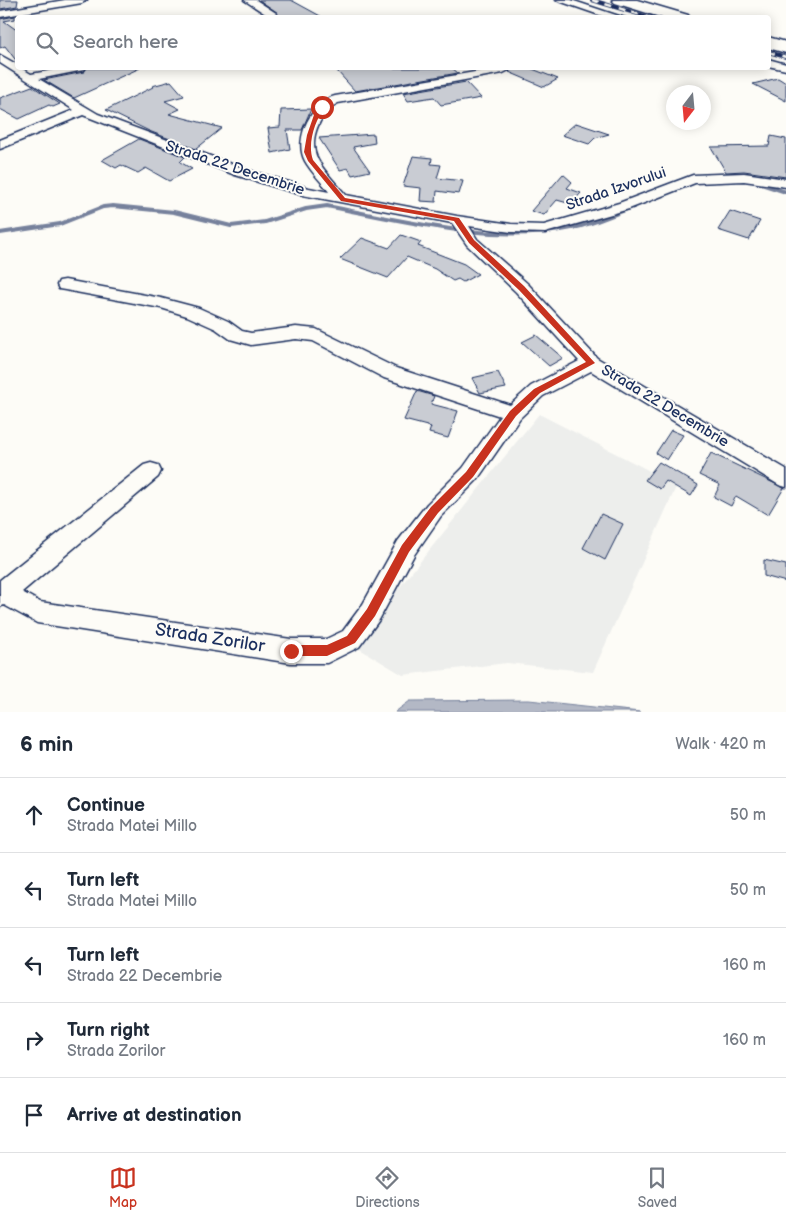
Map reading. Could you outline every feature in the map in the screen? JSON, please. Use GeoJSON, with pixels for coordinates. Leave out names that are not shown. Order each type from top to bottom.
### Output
{"type":"FeatureCollection","features":[{"type":"Feature","properties":{"kind":"main road"},"geometry":{"type":"LineString","coordinates":[[620,0],[672,15]]}},
{"type":"Feature","properties":{"kind":"main road"},"geometry":{"type":"LineString","coordinates":[[771,43],[786,48]]}},
{"type":"Feature","properties":{"kind":"street"},"geometry":{"type":"LineString","coordinates":[[0,14],[82,0]]}},
{"type":"Feature","properties":{"kind":"street"},"geometry":{"type":"LineString","coordinates":[[249,0],[271,13]]}},
{"type":"Feature","properties":{"kind":"street"},"geometry":{"type":"LineString","coordinates":[[561,0],[610,15]]}},
{"type":"Feature","properties":{"kind":"street","name":"Strada 22 Decembrie"},"geometry":{"type":"LineString","coordinates":[[0,58],[15,68]]}},
{"type":"Feature","properties":{"kind":"street"},"geometry":{"type":"LineString","coordinates":[[771,63],[786,67]]}},
{"type":"Feature","properties":{"kind":"street","name":"Strada 22 Decembrie"},"geometry":{"type":"LineString","coordinates":[[17,70],[83,111],[122,129],[240,172],[279,185],[462,228],[472,242],[522,288],[591,363],[786,479]]}},
{"type":"Feature","properties":{"kind":"street"},"geometry":{"type":"LineString","coordinates":[[29,78],[70,70]]}},
{"type":"Feature","properties":{"kind":"street"},"geometry":{"type":"LineString","coordinates":[[343,200],[310,160],[307,152],[310,135],[318,112],[322,107],[335,100],[503,70]]}},
{"type":"Feature","properties":{"kind":"street"},"geometry":{"type":"LineString","coordinates":[[0,145],[83,111]]}},
{"type":"Feature","properties":{"kind":"street","name":"Strada Izvorului"},"geometry":{"type":"LineString","coordinates":[[462,228],[545,229],[624,206],[693,179],[744,177],[786,183]]}},
{"type":"Feature","properties":{"kind":"street"},"geometry":{"type":"LineString","coordinates":[[65,285],[169,305],[193,312],[222,325],[236,335],[251,340],[296,333],[316,335],[390,373],[513,413]]}},
{"type":"Feature","properties":{"kind":"street","name":"Strada Zorilor"},"geometry":{"type":"LineString","coordinates":[[1,593],[37,612],[291,651],[327,651],[351,639],[371,612],[406,548],[434,510],[470,474],[513,413],[537,391],[591,363]]}},
{"type":"Feature","properties":{"kind":"street"},"geometry":{"type":"LineString","coordinates":[[1,593],[151,471]]}},
{"type":"Feature","properties":{"kind":"shaded area"},"geometry":{"type":"Polygon","coordinates":[[[539,414],[677,485],[593,672],[507,663],[403,675],[353,645],[539,414]]]}},
{"type":"Feature","properties":{"kind":"shaded area"},"geometry":{"type":"Polygon","coordinates":[[[529,700],[640,712],[395,712],[410,701],[529,700]]]}},
{"type":"Feature","properties":{"kind":"building"},"geometry":{"type":"Polygon","coordinates":[[[0,0],[18,0],[17,6],[0,9],[0,0]]]}},
{"type":"Feature","properties":{"kind":"building"},"geometry":{"type":"Polygon","coordinates":[[[259,0],[291,0],[318,15],[277,15],[278,13],[259,0]]]}},
{"type":"Feature","properties":{"kind":"building"},"geometry":{"type":"Polygon","coordinates":[[[15,16],[15,19],[4,21],[15,29],[15,59],[5,46],[0,48],[0,19],[15,16]]]}},
{"type":"Feature","properties":{"kind":"building"},"geometry":{"type":"Polygon","coordinates":[[[86,70],[136,70],[74,98],[44,80],[84,72],[86,70]]]}},
{"type":"Feature","properties":{"kind":"building"},"geometry":{"type":"Polygon","coordinates":[[[454,70],[458,73],[355,91],[337,71],[454,70]]]}},
{"type":"Feature","properties":{"kind":"building"},"geometry":{"type":"Polygon","coordinates":[[[511,70],[535,70],[558,79],[544,87],[509,72],[511,70]]]}},
{"type":"Feature","properties":{"kind":"building"},"geometry":{"type":"Polygon","coordinates":[[[778,78],[786,83],[786,101],[753,84],[778,78]]]}},
{"type":"Feature","properties":{"kind":"building"},"geometry":{"type":"Polygon","coordinates":[[[171,81],[184,96],[165,101],[180,109],[169,114],[222,128],[196,149],[149,131],[106,110],[152,86],[171,81]]]}},
{"type":"Feature","properties":{"kind":"building"},"geometry":{"type":"Polygon","coordinates":[[[466,82],[481,98],[441,105],[434,97],[408,101],[403,93],[466,82]]]}},
{"type":"Feature","properties":{"kind":"building"},"geometry":{"type":"Polygon","coordinates":[[[32,86],[60,104],[53,107],[49,105],[19,119],[0,109],[0,98],[32,86]]]}},
{"type":"Feature","properties":{"kind":"building"},"geometry":{"type":"Polygon","coordinates":[[[311,109],[302,130],[287,130],[290,149],[272,153],[268,128],[280,127],[281,110],[311,109]]]}},
{"type":"Feature","properties":{"kind":"building"},"geometry":{"type":"Polygon","coordinates":[[[576,123],[609,134],[595,138],[589,144],[562,135],[576,123]]]}},
{"type":"Feature","properties":{"kind":"building"},"geometry":{"type":"Polygon","coordinates":[[[374,134],[375,143],[353,147],[370,171],[352,175],[348,168],[340,170],[319,138],[374,134]]]}},
{"type":"Feature","properties":{"kind":"building"},"geometry":{"type":"Polygon","coordinates":[[[771,136],[786,139],[786,177],[744,171],[726,172],[711,147],[769,146],[771,136]]]}},
{"type":"Feature","properties":{"kind":"building"},"geometry":{"type":"Polygon","coordinates":[[[139,139],[185,157],[180,162],[192,169],[169,181],[146,168],[138,173],[121,165],[116,168],[102,160],[139,139]]]}},
{"type":"Feature","properties":{"kind":"building"},"geometry":{"type":"Polygon","coordinates":[[[413,156],[432,158],[431,164],[441,165],[437,178],[463,181],[459,194],[437,191],[436,202],[420,201],[421,188],[403,186],[413,156]]]}},
{"type":"Feature","properties":{"kind":"building"},"geometry":{"type":"Polygon","coordinates":[[[563,174],[572,182],[567,188],[581,193],[571,204],[557,200],[544,215],[531,211],[563,174]]]}},
{"type":"Feature","properties":{"kind":"building"},"geometry":{"type":"Polygon","coordinates":[[[730,211],[760,221],[749,240],[718,230],[730,211]]]}},
{"type":"Feature","properties":{"kind":"building"},"geometry":{"type":"Polygon","coordinates":[[[401,235],[421,242],[418,246],[464,264],[478,274],[463,282],[458,279],[453,281],[435,269],[407,257],[388,278],[340,259],[362,238],[389,248],[401,235]]]}},
{"type":"Feature","properties":{"kind":"building"},"geometry":{"type":"Polygon","coordinates":[[[536,335],[563,358],[549,366],[522,342],[536,335]]]}},
{"type":"Feature","properties":{"kind":"building"},"geometry":{"type":"Polygon","coordinates":[[[498,372],[506,388],[480,393],[472,378],[498,372]]]}},
{"type":"Feature","properties":{"kind":"building"},"geometry":{"type":"Polygon","coordinates":[[[417,391],[434,396],[431,404],[458,411],[448,438],[429,433],[431,427],[404,420],[417,391]]]}},
{"type":"Feature","properties":{"kind":"building"},"geometry":{"type":"Polygon","coordinates":[[[671,430],[683,435],[667,460],[656,453],[671,430]]]}},
{"type":"Feature","properties":{"kind":"building"},"geometry":{"type":"Polygon","coordinates":[[[711,453],[784,488],[768,515],[736,496],[731,506],[714,497],[720,485],[699,475],[711,453]]]}},
{"type":"Feature","properties":{"kind":"building"},"geometry":{"type":"Polygon","coordinates":[[[659,462],[698,485],[691,496],[666,481],[660,489],[645,480],[659,462]]]}},
{"type":"Feature","properties":{"kind":"building"},"geometry":{"type":"Polygon","coordinates":[[[601,514],[623,524],[605,560],[583,548],[601,514]]]}},
{"type":"Feature","properties":{"kind":"building"},"geometry":{"type":"Polygon","coordinates":[[[764,560],[786,565],[786,582],[764,576],[764,560]]]}},
{"type":"Feature","properties":{"kind":"waterway"},"geometry":{"type":"LineString","coordinates":[[755,182],[786,192]]}},
{"type":"Feature","properties":{"kind":"waterway"},"geometry":{"type":"LineString","coordinates":[[0,233],[60,224],[103,207],[113,206],[174,212],[231,226],[265,222],[306,209],[327,206],[452,229],[514,234],[546,232],[577,227],[628,209]]}},
{"type":"Feature","properties":{"kind":"railway"},"geometry":{"type":"LineString","coordinates":[[592,0],[641,15]]}},
{"type":"Feature","properties":{"kind":"railway"},"geometry":{"type":"LineString","coordinates":[[771,53],[786,57]]}},
{"type":"Feature","properties":{"kind":"route"},"geometry":{"type":"LineString","coordinates":[[291,651],[327,651],[351,639],[371,612],[406,548],[434,510],[470,474],[513,413],[537,391],[591,363],[522,288],[472,242],[456,220],[343,200],[310,160],[307,152],[310,135],[318,112],[322,107]]}}]}
